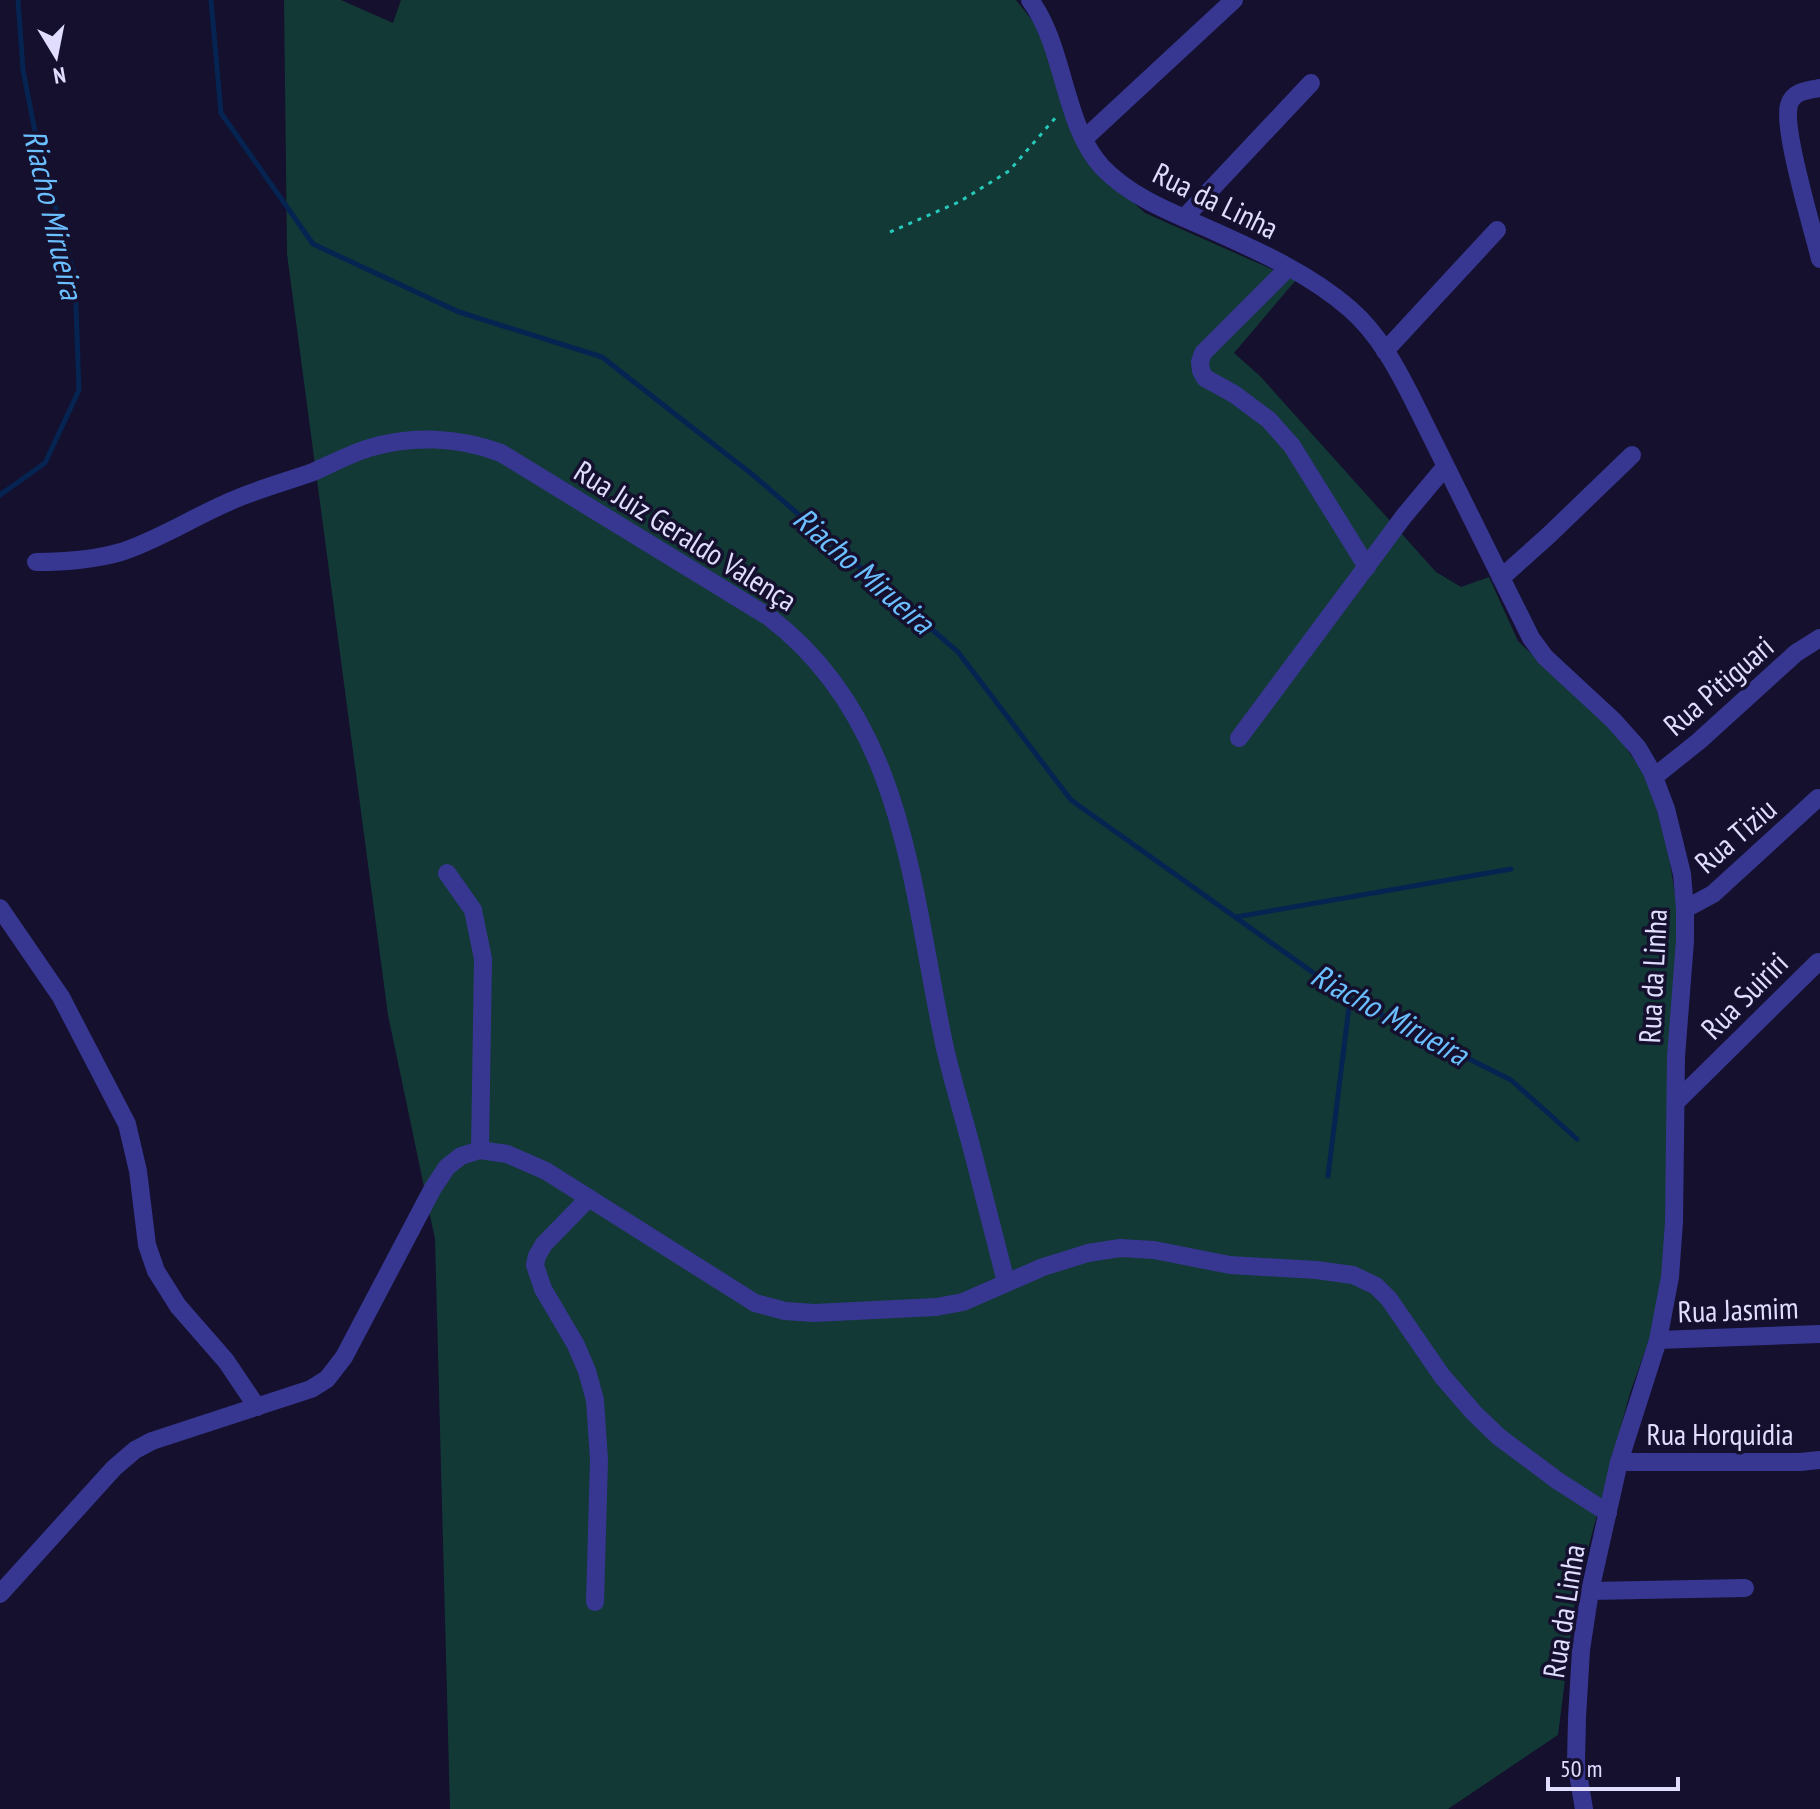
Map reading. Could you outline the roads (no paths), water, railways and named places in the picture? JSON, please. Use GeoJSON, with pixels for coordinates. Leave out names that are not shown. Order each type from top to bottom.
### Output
{"type":"FeatureCollection","features":[{"type":"Feature","properties":{"kind":"street"},"geometry":{"type":"LineString","coordinates":[[1084,139],[1234,0]]}},
{"type":"Feature","properties":{"kind":"street","name":"Rua da Linha"},"geometry":{"type":"LineString","coordinates":[[1040,4],[1084,139],[1104,168],[1158,207],[1246,245],[1322,289],[1351,310],[1385,351],[1400,373],[1531,638],[1545,657],[1613,720],[1638,748],[1654,777],[1666,809],[1679,861],[1685,909],[1676,1057],[1670,1277],[1658,1340],[1619,1462],[1590,1591],[1581,1650],[1577,1718],[1576,1762],[1584,1809]]}},
{"type":"Feature","properties":{"kind":"street"},"geometry":{"type":"LineString","coordinates":[[1184,218],[1311,83]]}},
{"type":"Feature","properties":{"kind":"street"},"geometry":{"type":"LineString","coordinates":[[1820,88],[1794,95],[1788,106],[1788,131],[1820,259]]}},
{"type":"Feature","properties":{"kind":"street"},"geometry":{"type":"LineString","coordinates":[[1385,351],[1497,230]]}},
{"type":"Feature","properties":{"kind":"street","name":"Rua da Linha"},"geometry":{"type":"LineString","coordinates":[[1288,268],[1203,353],[1201,371],[1205,378],[1234,394],[1269,420],[1282,434],[1367,567]]}},
{"type":"Feature","properties":{"kind":"street","name":"Rua Juiz Geraldo Valença"},"geometry":{"type":"LineString","coordinates":[[36,562],[69,562],[124,551],[238,498],[370,448],[411,440],[447,439],[479,444],[501,453],[769,617],[794,636],[844,697],[863,728],[882,771],[904,840],[946,1054],[1006,1282]]}},
{"type":"Feature","properties":{"kind":"street"},"geometry":{"type":"LineString","coordinates":[[1501,578],[1632,455]]}},
{"type":"Feature","properties":{"kind":"street"},"geometry":{"type":"LineString","coordinates":[[1239,738],[1404,516],[1445,467]]}},
{"type":"Feature","properties":{"kind":"street","name":"Rua Pitiguari"},"geometry":{"type":"LineString","coordinates":[[1654,777],[1699,741],[1796,653],[1820,638]]}},
{"type":"Feature","properties":{"kind":"street","name":"Rua Tiziu"},"geometry":{"type":"LineString","coordinates":[[1685,909],[1713,894],[1818,798]]}},
{"type":"Feature","properties":{"kind":"street"},"geometry":{"type":"LineString","coordinates":[[447,873],[473,910],[483,959],[480,1150]]}},
{"type":"Feature","properties":{"kind":"street"},"geometry":{"type":"LineString","coordinates":[[0,908],[61,997],[127,1124],[138,1171],[147,1245],[156,1271],[178,1306],[209,1339],[257,1407]]}},
{"type":"Feature","properties":{"kind":"street","name":"Rua Suiriri"},"geometry":{"type":"LineString","coordinates":[[1676,1102],[1818,962]]}},
{"type":"Feature","properties":{"kind":"street"},"geometry":{"type":"LineString","coordinates":[[0,1594],[114,1468],[135,1450],[152,1441],[311,1389],[327,1379],[344,1357],[447,1167],[461,1156],[480,1150],[507,1154],[546,1171],[755,1303],[785,1311],[814,1313],[936,1307],[963,1302],[1043,1267],[1088,1253],[1120,1248],[1154,1250],[1230,1265],[1353,1275],[1376,1286],[1389,1299],[1442,1376],[1499,1437],[1608,1513]]}},
{"type":"Feature","properties":{"kind":"street"},"geometry":{"type":"LineString","coordinates":[[589,1198],[544,1244],[535,1265],[543,1289],[576,1345],[595,1400],[599,1460],[595,1602]]}},
{"type":"Feature","properties":{"kind":"street","name":"Rua Jasmim"},"geometry":{"type":"LineString","coordinates":[[1658,1340],[1820,1334]]}},
{"type":"Feature","properties":{"kind":"street","name":"Rua Horquidia"},"geometry":{"type":"LineString","coordinates":[[1619,1462],[1820,1460]]}},
{"type":"Feature","properties":{"kind":"street"},"geometry":{"type":"LineString","coordinates":[[1590,1591],[1745,1588]]}},
{"type":"Feature","properties":{"kind":"waterway","name":"Riacho Mirueira"},"geometry":{"type":"LineString","coordinates":[[0,495],[45,463],[79,390],[75,278],[37,142],[23,70],[18,0]]}},
{"type":"Feature","properties":{"kind":"waterway","name":"Riacho Mirueira"},"geometry":{"type":"LineString","coordinates":[[211,0],[221,113],[313,244],[459,312],[602,357],[753,475],[958,652],[1071,800],[1350,999],[1511,1080],[1577,1139]]}},
{"type":"Feature","properties":{"kind":"waterway"},"geometry":{"type":"LineString","coordinates":[[1236,917],[1511,869]]}},
{"type":"Feature","properties":{"kind":"waterway"},"geometry":{"type":"LineString","coordinates":[[1328,1176],[1350,999]]}}]}
